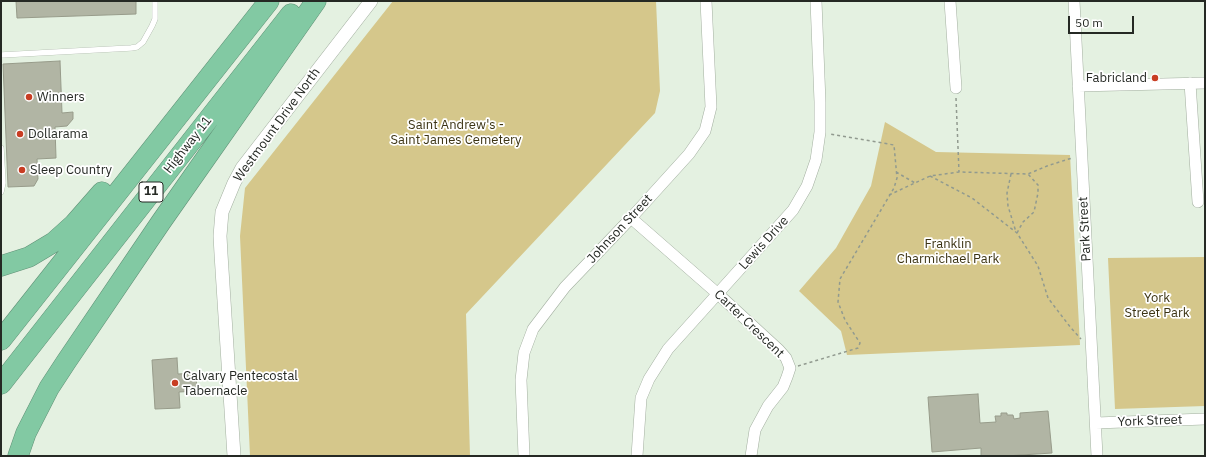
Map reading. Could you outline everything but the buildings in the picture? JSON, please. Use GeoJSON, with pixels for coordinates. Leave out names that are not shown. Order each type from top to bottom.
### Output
{"type":"FeatureCollection","features":[{"type":"Feature","properties":{"kind":"highway","name":"Highway 11"},"geometry":{"type":"LineString","coordinates":[[1,340],[269,1]]}},
{"type":"Feature","properties":{"kind":"highway","name":"Highway 11"},"geometry":{"type":"LineString","coordinates":[[1,384],[302,1]]}},
{"type":"Feature","properties":{"kind":"highway"},"geometry":{"type":"LineString","coordinates":[[18,456],[29,427],[49,388],[66,362],[161,222],[316,1]]}},
{"type":"Feature","properties":{"kind":"highway"},"geometry":{"type":"LineString","coordinates":[[1,266],[29,257],[54,242],[74,224],[163,121],[193,97]]}},
{"type":"Feature","properties":{"kind":"street","name":"Westmount Drive North"},"geometry":{"type":"LineString","coordinates":[[234,456],[220,254],[222,212],[242,168],[371,1]]}},
{"type":"Feature","properties":{"kind":"street","name":"Johnson Street"},"geometry":{"type":"LineString","coordinates":[[524,456],[521,380],[524,353],[533,329],[565,287],[631,218],[689,154],[705,131],[711,107],[706,1]]}},
{"type":"Feature","properties":{"kind":"street","name":"Lewis Drive"},"geometry":{"type":"LineString","coordinates":[[637,456],[641,398],[648,378],[668,349],[793,210],[807,186],[816,160],[820,132],[816,1]]}},
{"type":"Feature","properties":{"kind":"street"},"geometry":{"type":"LineString","coordinates":[[950,1],[956,88]]}},
{"type":"Feature","properties":{"kind":"street","name":"Park Street"},"geometry":{"type":"LineString","coordinates":[[1074,1],[1097,456]]}},
{"type":"Feature","properties":{"kind":"street"},"geometry":{"type":"LineString","coordinates":[[1190,83],[1198,202]]}},
{"type":"Feature","properties":{"kind":"street"},"geometry":{"type":"LineString","coordinates":[[1078,86],[1205,83]]}},
{"type":"Feature","properties":{"kind":"street","name":"Carter Crescent"},"geometry":{"type":"LineString","coordinates":[[631,218],[718,294],[786,358],[790,368],[787,378],[768,406],[755,430],[751,456]]}},
{"type":"Feature","properties":{"kind":"street","name":"York Street"},"geometry":{"type":"LineString","coordinates":[[1096,423],[1205,419]]}},
{"type":"Feature","properties":{"kind":"lane"},"geometry":{"type":"LineString","coordinates":[[1,55],[137,47],[143,42],[155,19],[155,1]]}},
{"type":"Feature","properties":{"kind":"lane"},"geometry":{"type":"LineString","coordinates":[[1,148],[3,183],[1,192]]}},
{"type":"Feature","properties":{"kind":"path"},"geometry":{"type":"LineString","coordinates":[[956,88],[959,172]]}},
{"type":"Feature","properties":{"kind":"path"},"geometry":{"type":"LineString","coordinates":[[790,368],[858,348],[860,343],[845,320],[838,302],[840,279],[894,188],[897,178],[894,145],[820,132]]}},
{"type":"Feature","properties":{"kind":"path"},"geometry":{"type":"LineString","coordinates":[[889,195],[930,176],[959,172],[1028,174],[1047,166],[1082,155]]}},
{"type":"Feature","properties":{"kind":"path"},"geometry":{"type":"LineString","coordinates":[[896,172],[915,183]]}},
{"type":"Feature","properties":{"kind":"path"},"geometry":{"type":"LineString","coordinates":[[1011,174],[1007,193],[1008,206],[1017,233],[1038,266],[1048,298],[1071,328],[1092,351]]}},
{"type":"Feature","properties":{"kind":"path"},"geometry":{"type":"LineString","coordinates":[[1017,233],[1023,222],[1034,212],[1038,193],[1038,185],[1028,174]]}},
{"type":"Feature","properties":{"kind":"path"},"geometry":{"type":"LineString","coordinates":[[930,176],[972,198],[1017,233]]}},
{"type":"Feature","properties":{"kind":"green space","name":"Saint Andrew's - Saint James Cemetery"},"geometry":{"type":"Polygon","coordinates":[[[393,1],[656,1],[660,91],[655,113],[466,314],[470,456],[250,456],[240,236],[245,188],[393,1]]]}},
{"type":"Feature","properties":{"kind":"green space","name":"Franklin Charmichael Park"},"geometry":{"type":"Polygon","coordinates":[[[885,122],[936,152],[1070,155],[1080,345],[847,355],[841,331],[799,291],[836,248],[871,186],[885,122]]]}},
{"type":"Feature","properties":{"kind":"green space","name":"York Street Park"},"geometry":{"type":"Polygon","coordinates":[[[1205,257],[1205,406],[1115,409],[1108,258],[1205,257]]]}},
{"type":"Feature","properties":{"kind":"place","name":"Fabricland"},"geometry":{"type":"Point","coordinates":[1155,78]}},
{"type":"Feature","properties":{"kind":"place","name":"Winners"},"geometry":{"type":"Point","coordinates":[29,97]}},
{"type":"Feature","properties":{"kind":"place","name":"Dollarama"},"geometry":{"type":"Point","coordinates":[20,134]}},
{"type":"Feature","properties":{"kind":"place","name":"Sleep Country"},"geometry":{"type":"Point","coordinates":[22,170]}},
{"type":"Feature","properties":{"kind":"place","name":"Calvary Pentecostal Tabernacle"},"geometry":{"type":"Point","coordinates":[175,383]}}]}
